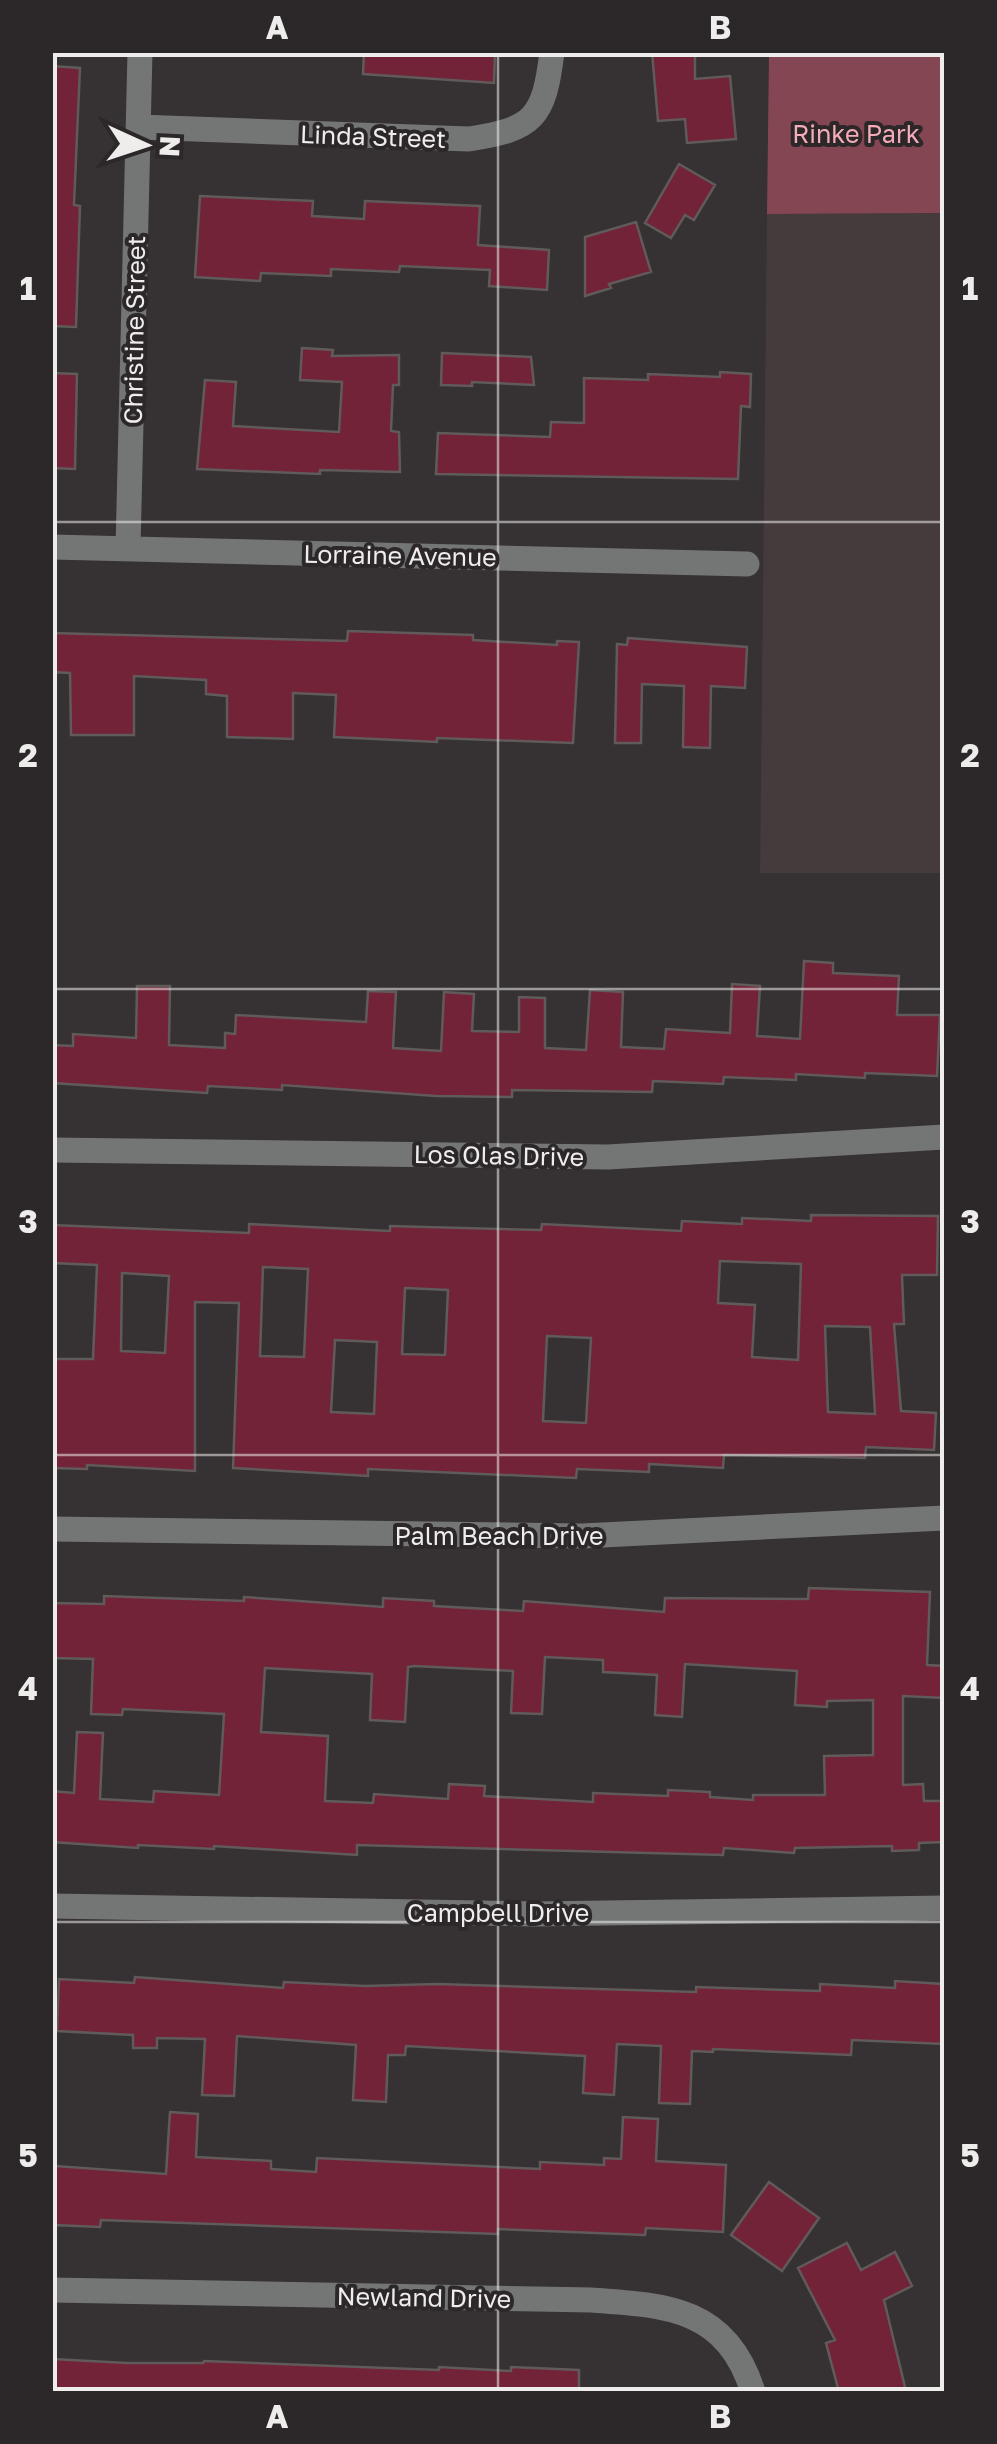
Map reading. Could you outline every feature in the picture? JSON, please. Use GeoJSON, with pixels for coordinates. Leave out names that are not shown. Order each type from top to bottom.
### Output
{"type":"FeatureCollection","features":[{"type":"Feature","properties":{"kind":"street","name":"Christine Street"},"geometry":{"type":"LineString","coordinates":[[128,548],[140,52]]}},
{"type":"Feature","properties":{"kind":"street","name":"Linda Street"},"geometry":{"type":"LineString","coordinates":[[139,127],[469,139],[505,134],[532,120],[547,91],[552,52]]}},
{"type":"Feature","properties":{"kind":"street","name":"Lorraine Avenue"},"geometry":{"type":"LineString","coordinates":[[52,547],[747,564]]}},
{"type":"Feature","properties":{"kind":"street","name":"Los Olas Drive"},"geometry":{"type":"LineString","coordinates":[[52,1150],[608,1157],[944,1137]]}},
{"type":"Feature","properties":{"kind":"street","name":"Palm Beach Drive"},"geometry":{"type":"LineString","coordinates":[[52,1529],[582,1536],[944,1518]]}},
{"type":"Feature","properties":{"kind":"street","name":"Campbell Drive"},"geometry":{"type":"LineString","coordinates":[[52,1906],[535,1914],[944,1908]]}},
{"type":"Feature","properties":{"kind":"street","name":"Newland Drive"},"geometry":{"type":"LineString","coordinates":[[52,2290],[655,2304],[697,2316],[721,2336],[745,2366],[752,2392]]}},
{"type":"Feature","properties":{"kind":"shaded area"},"geometry":{"type":"Polygon","coordinates":[[[944,213],[944,873],[760,873],[767,214],[944,213]]]}},
{"type":"Feature","properties":{"kind":"green space","name":"Rinke Park"},"geometry":{"type":"Polygon","coordinates":[[[769,53],[944,53],[944,213],[767,214],[769,53]]]}},
{"type":"Feature","properties":{"kind":"building"},"geometry":{"type":"Polygon","coordinates":[[[364,52],[495,53],[494,83],[363,74],[364,52]]]}},
{"type":"Feature","properties":{"kind":"building"},"geometry":{"type":"Polygon","coordinates":[[[652,52],[695,52],[695,79],[730,76],[736,139],[687,143],[685,119],[658,121],[652,52]]]}},
{"type":"Feature","properties":{"kind":"building"},"geometry":{"type":"Polygon","coordinates":[[[52,66],[80,68],[74,205],[80,206],[76,327],[52,326],[52,66]]]}},
{"type":"Feature","properties":{"kind":"building"},"geometry":{"type":"Polygon","coordinates":[[[679,164],[715,185],[694,220],[685,215],[671,238],[645,223],[679,164]]]}},
{"type":"Feature","properties":{"kind":"building"},"geometry":{"type":"Polygon","coordinates":[[[200,196],[313,201],[312,216],[364,219],[365,201],[480,206],[478,245],[549,250],[547,290],[489,286],[490,270],[400,266],[399,272],[331,269],[331,276],[261,273],[260,281],[195,277],[200,196]]]}},
{"type":"Feature","properties":{"kind":"building"},"geometry":{"type":"Polygon","coordinates":[[[636,222],[651,272],[609,284],[611,288],[585,296],[585,237],[636,222]]]}},
{"type":"Feature","properties":{"kind":"building"},"geometry":{"type":"Polygon","coordinates":[[[302,348],[333,350],[332,356],[399,355],[399,385],[393,385],[391,431],[399,432],[400,472],[320,470],[320,474],[197,469],[205,380],[236,382],[233,426],[339,432],[342,382],[300,380],[302,348]]]}},
{"type":"Feature","properties":{"kind":"building"},"geometry":{"type":"Polygon","coordinates":[[[442,353],[531,357],[534,385],[441,385],[442,353]]]}},
{"type":"Feature","properties":{"kind":"building"},"geometry":{"type":"Polygon","coordinates":[[[720,372],[751,374],[750,407],[741,406],[738,479],[436,474],[438,433],[550,437],[551,422],[584,423],[584,378],[648,380],[648,374],[720,377],[720,372]]]}},
{"type":"Feature","properties":{"kind":"building"},"geometry":{"type":"Polygon","coordinates":[[[52,373],[77,374],[75,469],[52,468],[52,373]]]}},
{"type":"Feature","properties":{"kind":"building"},"geometry":{"type":"Polygon","coordinates":[[[348,631],[473,635],[473,640],[557,645],[557,641],[579,642],[573,743],[334,737],[336,695],[293,693],[293,739],[227,737],[227,696],[206,694],[206,680],[134,676],[134,735],[71,735],[70,673],[52,672],[52,633],[347,641],[348,631]]]}},
{"type":"Feature","properties":{"kind":"building"},"geometry":{"type":"Polygon","coordinates":[[[628,638],[747,647],[745,688],[711,686],[710,748],[683,747],[684,686],[642,684],[641,743],[615,743],[617,644],[627,645],[628,638]]]}},
{"type":"Feature","properties":{"kind":"building"},"geometry":{"type":"Polygon","coordinates":[[[804,961],[833,963],[833,973],[899,976],[897,1015],[940,1015],[937,1076],[865,1073],[865,1078],[796,1074],[796,1080],[724,1077],[723,1084],[653,1081],[652,1092],[512,1090],[512,1097],[282,1085],[282,1090],[208,1086],[207,1093],[52,1083],[52,1045],[73,1046],[73,1034],[136,1038],[137,986],[170,986],[169,1045],[225,1048],[225,1033],[235,1034],[236,1015],[366,1022],[368,991],[396,992],[393,1048],[441,1051],[444,992],[474,994],[472,1031],[519,1032],[519,997],[545,998],[545,1048],[586,1050],[590,990],[623,992],[621,1047],[664,1049],[666,1029],[730,1033],[732,984],[760,986],[757,1036],[800,1039],[804,961]]]}},
{"type":"Feature","properties":{"kind":"building"},"geometry":{"type":"Polygon","coordinates":[[[811,1215],[938,1216],[937,1275],[902,1275],[904,1324],[894,1324],[901,1411],[936,1413],[934,1450],[866,1447],[865,1458],[724,1455],[723,1468],[649,1464],[649,1472],[577,1469],[576,1478],[368,1469],[368,1476],[233,1468],[239,1303],[195,1302],[195,1471],[87,1465],[87,1469],[52,1468],[52,1359],[93,1359],[97,1265],[52,1263],[52,1225],[249,1233],[249,1224],[390,1231],[390,1226],[541,1230],[542,1224],[681,1231],[682,1221],[811,1221],[811,1215]],[[720,1261],[718,1303],[755,1305],[752,1357],[798,1360],[801,1264],[720,1261]],[[263,1267],[260,1356],[304,1357],[308,1269],[263,1267]],[[122,1273],[121,1351],[165,1353],[169,1276],[122,1273]],[[405,1288],[402,1354],[445,1355],[448,1290],[405,1288]],[[825,1326],[828,1412],[875,1414],[870,1327],[825,1326]],[[547,1336],[543,1421],[586,1423],[591,1338],[547,1336]],[[335,1340],[331,1412],[374,1414],[377,1342],[335,1340]]]}},
{"type":"Feature","properties":{"kind":"building"},"geometry":{"type":"Polygon","coordinates":[[[809,1588],[930,1592],[927,1665],[944,1666],[944,1698],[903,1696],[903,1785],[923,1784],[924,1801],[944,1801],[944,1842],[919,1843],[919,1850],[892,1851],[892,1846],[795,1848],[794,1853],[724,1848],[723,1855],[357,1845],[357,1855],[52,1842],[52,1791],[74,1793],[77,1732],[103,1733],[100,1799],[153,1802],[154,1791],[219,1795],[224,1714],[123,1709],[122,1715],[91,1714],[93,1659],[52,1658],[52,1603],[104,1604],[104,1596],[244,1601],[244,1597],[383,1607],[383,1598],[434,1601],[434,1606],[523,1611],[524,1601],[664,1612],[665,1598],[808,1599],[809,1588]],[[545,1657],[542,1714],[511,1713],[513,1671],[408,1667],[405,1722],[370,1720],[372,1674],[265,1668],[261,1732],[328,1736],[325,1801],[373,1803],[374,1794],[448,1799],[449,1784],[485,1786],[484,1796],[593,1802],[593,1793],[668,1796],[668,1790],[753,1800],[753,1795],[825,1795],[824,1756],[873,1755],[873,1700],[827,1701],[827,1707],[795,1705],[797,1671],[685,1664],[682,1717],[655,1715],[657,1675],[603,1672],[603,1660],[545,1657]]]}},
{"type":"Feature","properties":{"kind":"building"},"geometry":{"type":"Polygon","coordinates":[[[135,1977],[283,1988],[284,1982],[696,1992],[696,1987],[820,1991],[820,1984],[895,1988],[895,1981],[944,1984],[944,2044],[852,2040],[851,2055],[692,2051],[690,2104],[659,2103],[661,2046],[617,2044],[614,2095],[583,2093],[585,2056],[406,2046],[405,2055],[388,2055],[386,2102],[353,2100],[356,2045],[237,2036],[234,2096],[202,2095],[205,2039],[157,2038],[157,2048],[133,2048],[133,2035],[57,2031],[59,1979],[134,1983],[135,1977]]]}},
{"type":"Feature","properties":{"kind":"building"},"geometry":{"type":"Polygon","coordinates":[[[170,2112],[198,2114],[196,2157],[271,2161],[271,2169],[316,2172],[317,2158],[540,2169],[540,2162],[604,2165],[604,2158],[621,2159],[623,2117],[658,2119],[656,2161],[726,2165],[723,2232],[646,2228],[645,2235],[498,2229],[498,2234],[101,2220],[100,2227],[53,2225],[56,2166],[166,2174],[170,2112]]]}},
{"type":"Feature","properties":{"kind":"building"},"geometry":{"type":"Polygon","coordinates":[[[769,2182],[819,2218],[782,2271],[731,2235],[769,2182]]]}},
{"type":"Feature","properties":{"kind":"building"},"geometry":{"type":"Polygon","coordinates":[[[847,2243],[861,2270],[895,2252],[912,2286],[884,2300],[905,2387],[890,2392],[839,2392],[826,2343],[835,2340],[798,2268],[847,2243]]]}},
{"type":"Feature","properties":{"kind":"building"},"geometry":{"type":"Polygon","coordinates":[[[52,2359],[579,2370],[579,2392],[52,2392],[52,2359]]]}}]}
